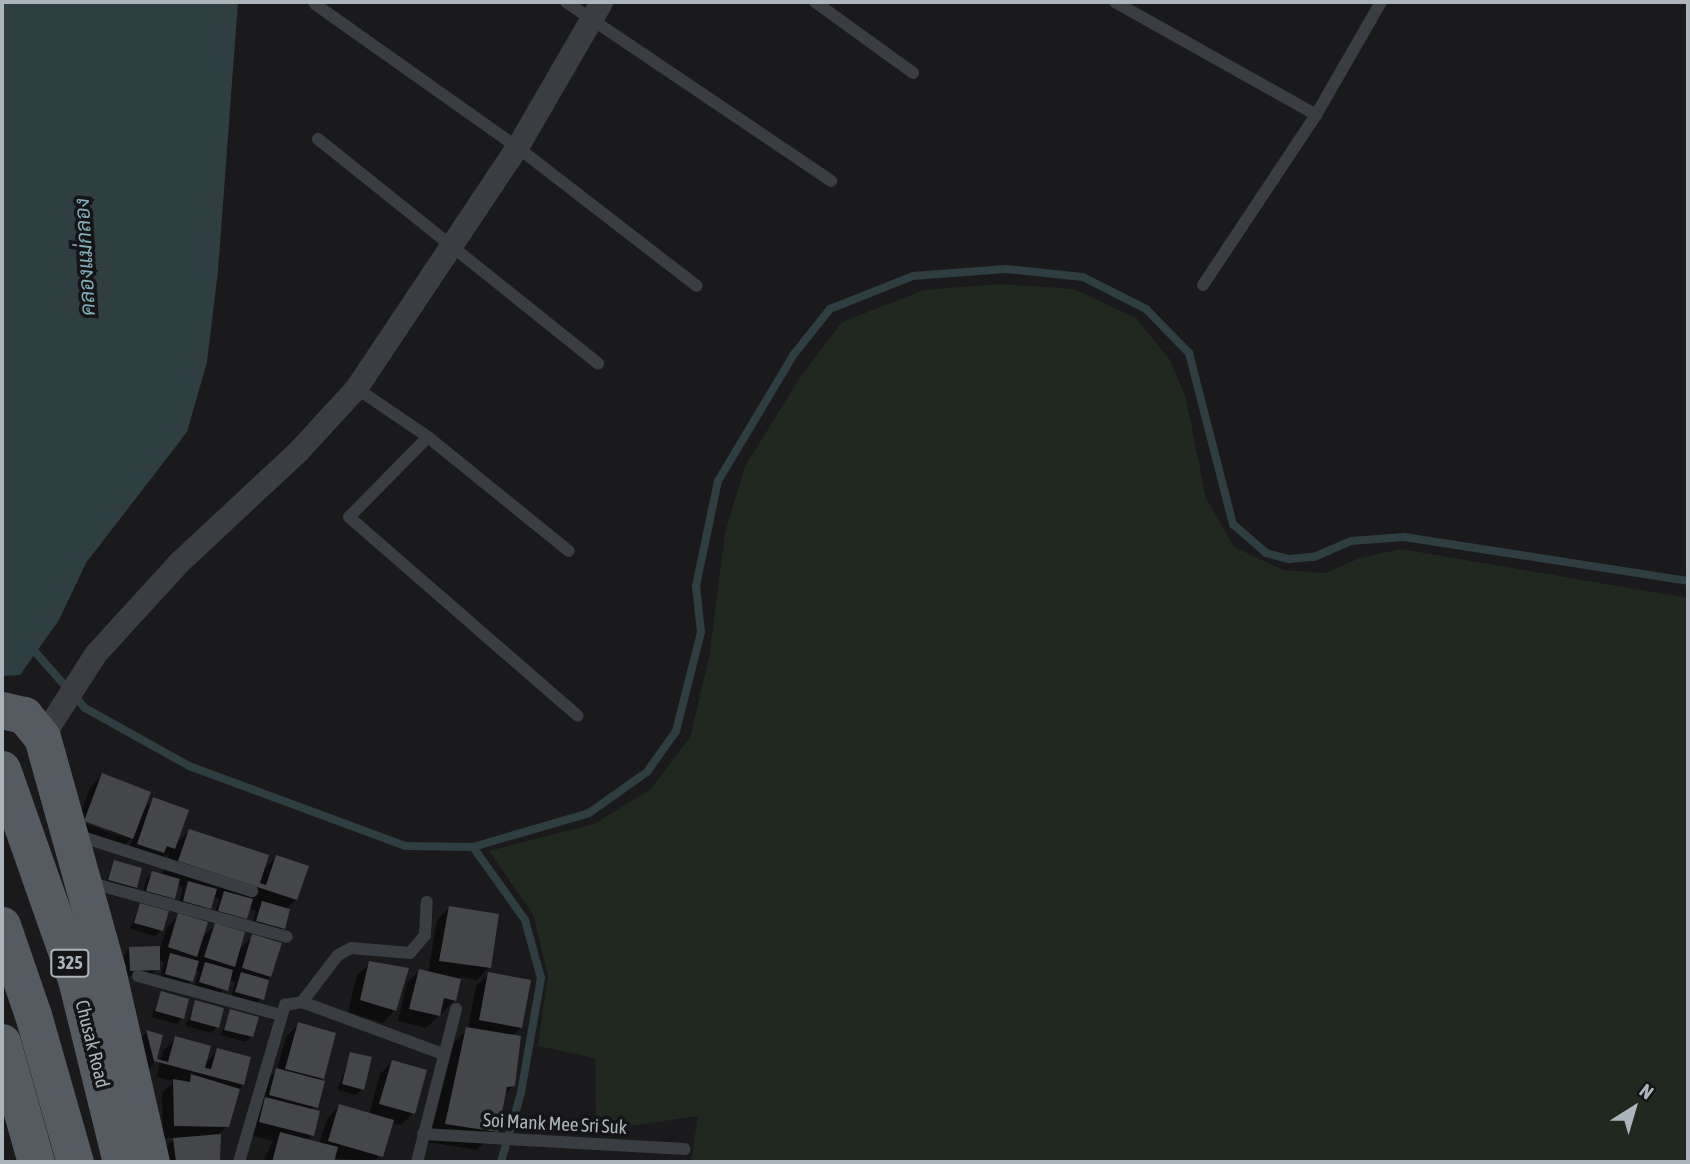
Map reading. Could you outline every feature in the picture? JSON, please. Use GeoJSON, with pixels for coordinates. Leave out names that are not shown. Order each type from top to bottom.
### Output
{"type":"FeatureCollection","features":[{"type":"Feature","properties":{"kind":"main road"},"geometry":{"type":"LineString","coordinates":[[2,710],[49,724],[80,880],[151,1162]]}},
{"type":"Feature","properties":{"kind":"main road","name":"Chusak Road"},"geometry":{"type":"LineString","coordinates":[[2,769],[76,979],[121,1162]]}},
{"type":"Feature","properties":{"kind":"main road","name":"325"},"geometry":{"type":"LineString","coordinates":[[2,925],[33,1015],[75,1162]]}},
{"type":"Feature","properties":{"kind":"main road"},"geometry":{"type":"LineString","coordinates":[[2,1042],[36,1162]]}},
{"type":"Feature","properties":{"kind":"street"},"geometry":{"type":"LineString","coordinates":[[49,724],[95,654],[178,563],[298,451],[356,388],[517,147],[596,10]]}},
{"type":"Feature","properties":{"kind":"lane"},"geometry":{"type":"LineString","coordinates":[[566,2],[596,10],[831,181]]}},
{"type":"Feature","properties":{"kind":"lane"},"geometry":{"type":"LineString","coordinates":[[815,2],[913,73]]}},
{"type":"Feature","properties":{"kind":"lane"},"geometry":{"type":"LineString","coordinates":[[1115,2],[1316,115]]}},
{"type":"Feature","properties":{"kind":"lane"},"geometry":{"type":"LineString","coordinates":[[1203,285],[1316,115],[1381,2]]}},
{"type":"Feature","properties":{"kind":"lane"},"geometry":{"type":"LineString","coordinates":[[315,4],[517,147],[697,286]]}},
{"type":"Feature","properties":{"kind":"lane"},"geometry":{"type":"LineString","coordinates":[[318,139],[598,363]]}},
{"type":"Feature","properties":{"kind":"lane"},"geometry":{"type":"LineString","coordinates":[[356,388],[428,437],[569,551]]}},
{"type":"Feature","properties":{"kind":"lane"},"geometry":{"type":"LineString","coordinates":[[428,437],[349,517],[578,716]]}},
{"type":"Feature","properties":{"kind":"lane"},"geometry":{"type":"LineString","coordinates":[[69,832],[252,891]]}},
{"type":"Feature","properties":{"kind":"lane"},"geometry":{"type":"LineString","coordinates":[[80,880],[287,937]]}},
{"type":"Feature","properties":{"kind":"lane"},"geometry":{"type":"LineString","coordinates":[[302,1002],[338,955],[351,948],[410,953],[425,934],[427,902]]}},
{"type":"Feature","properties":{"kind":"lane"},"geometry":{"type":"LineString","coordinates":[[138,976],[281,1015]]}},
{"type":"Feature","properties":{"kind":"lane"},"geometry":{"type":"LineString","coordinates":[[239,1162],[285,1005],[302,1002],[443,1054]]}},
{"type":"Feature","properties":{"kind":"lane"},"geometry":{"type":"LineString","coordinates":[[418,1162],[456,1009]]}},
{"type":"Feature","properties":{"kind":"lane","name":"Soi Mank Mee Sri Suk"},"geometry":{"type":"LineString","coordinates":[[423,1134],[537,1143],[685,1149]]}},
{"type":"Feature","properties":{"kind":"shaded area"},"geometry":{"type":"Polygon","coordinates":[[[1000,284],[1074,289],[1136,318],[1170,360],[1186,398],[1206,498],[1234,547],[1283,570],[1325,573],[1360,558],[1401,549],[1688,598],[1688,1162],[691,1162],[698,1116],[596,1131],[595,1058],[538,1046],[548,976],[533,914],[489,851],[594,824],[651,789],[690,737],[709,658],[725,533],[745,466],[801,376],[842,322],[924,290],[1000,284]]]}},
{"type":"Feature","properties":{"kind":"water","name":"คลองแม่กลอง"},"geometry":{"type":"Polygon","coordinates":[[[2,2],[238,2],[218,271],[207,362],[187,432],[86,563],[59,620],[20,675],[2,676],[2,2]]]}},
{"type":"Feature","properties":{"kind":"building"},"geometry":{"type":"Polygon","coordinates":[[[102,773],[151,792],[133,839],[84,821],[102,773]]]}},
{"type":"Feature","properties":{"kind":"building"},"geometry":{"type":"Polygon","coordinates":[[[153,797],[189,810],[175,849],[167,846],[164,853],[137,844],[153,797]]]}},
{"type":"Feature","properties":{"kind":"building"},"geometry":{"type":"Polygon","coordinates":[[[189,829],[269,855],[260,883],[266,885],[276,855],[309,866],[297,900],[178,861],[189,829]]]}},
{"type":"Feature","properties":{"kind":"building"},"geometry":{"type":"Polygon","coordinates":[[[114,860],[142,868],[137,888],[108,880],[114,860]]]}},
{"type":"Feature","properties":{"kind":"building"},"geometry":{"type":"Polygon","coordinates":[[[152,871],[180,879],[175,899],[146,891],[152,871]]]}},
{"type":"Feature","properties":{"kind":"building"},"geometry":{"type":"Polygon","coordinates":[[[188,881],[217,889],[211,909],[183,901],[188,881]]]}},
{"type":"Feature","properties":{"kind":"building"},"geometry":{"type":"Polygon","coordinates":[[[224,891],[253,899],[247,919],[218,911],[224,891]]]}},
{"type":"Feature","properties":{"kind":"building"},"geometry":{"type":"Polygon","coordinates":[[[262,901],[290,909],[285,929],[256,921],[262,901]]]}},
{"type":"Feature","properties":{"kind":"building"},"geometry":{"type":"Polygon","coordinates":[[[140,903],[169,911],[163,931],[134,923],[140,903]]]}},
{"type":"Feature","properties":{"kind":"building"},"geometry":{"type":"Polygon","coordinates":[[[449,906],[499,914],[491,968],[439,961],[449,906]]]}},
{"type":"Feature","properties":{"kind":"building"},"geometry":{"type":"Polygon","coordinates":[[[178,913],[208,922],[197,957],[168,947],[178,913]]]}},
{"type":"Feature","properties":{"kind":"building"},"geometry":{"type":"Polygon","coordinates":[[[215,923],[245,932],[235,967],[204,957],[215,923]]]}},
{"type":"Feature","properties":{"kind":"building"},"geometry":{"type":"Polygon","coordinates":[[[252,934],[282,943],[271,977],[242,968],[252,934]]]}},
{"type":"Feature","properties":{"kind":"building"},"geometry":{"type":"Polygon","coordinates":[[[160,946],[160,970],[130,971],[129,947],[160,946]]]}},
{"type":"Feature","properties":{"kind":"building"},"geometry":{"type":"Polygon","coordinates":[[[170,953],[199,961],[193,982],[165,974],[170,953]]]}},
{"type":"Feature","properties":{"kind":"building"},"geometry":{"type":"Polygon","coordinates":[[[369,961],[409,968],[396,1011],[360,1000],[369,961]]]}},
{"type":"Feature","properties":{"kind":"building"},"geometry":{"type":"Polygon","coordinates":[[[205,962],[233,970],[228,991],[199,982],[205,962]]]}},
{"type":"Feature","properties":{"kind":"building"},"geometry":{"type":"Polygon","coordinates":[[[419,969],[461,979],[456,1001],[444,998],[440,1016],[409,1009],[419,969]]]}},
{"type":"Feature","properties":{"kind":"building"},"geometry":{"type":"Polygon","coordinates":[[[241,972],[269,980],[264,1000],[235,992],[241,972]]]}},
{"type":"Feature","properties":{"kind":"building"},"geometry":{"type":"Polygon","coordinates":[[[488,972],[531,980],[522,1028],[479,1020],[488,972]]]}},
{"type":"Feature","properties":{"kind":"building"},"geometry":{"type":"Polygon","coordinates":[[[161,991],[189,999],[184,1019],[155,1011],[161,991]]]}},
{"type":"Feature","properties":{"kind":"building"},"geometry":{"type":"Polygon","coordinates":[[[195,1000],[224,1008],[219,1028],[190,1020],[195,1000]]]}},
{"type":"Feature","properties":{"kind":"building"},"geometry":{"type":"Polygon","coordinates":[[[230,1009],[259,1017],[253,1037],[224,1030],[230,1009]]]}},
{"type":"Feature","properties":{"kind":"building"},"geometry":{"type":"Polygon","coordinates":[[[298,1022],[336,1033],[324,1079],[285,1069],[298,1022]]]}},
{"type":"Feature","properties":{"kind":"building"},"geometry":{"type":"Polygon","coordinates":[[[466,1027],[521,1036],[515,1086],[507,1087],[498,1132],[445,1124],[466,1027]]]}},
{"type":"Feature","properties":{"kind":"building"},"geometry":{"type":"Polygon","coordinates":[[[146,1030],[163,1035],[157,1059],[168,1062],[175,1036],[211,1046],[205,1068],[211,1069],[217,1048],[251,1057],[244,1085],[154,1061],[146,1030]]]}},
{"type":"Feature","properties":{"kind":"building"},"geometry":{"type":"Polygon","coordinates":[[[350,1052],[372,1057],[364,1090],[342,1084],[350,1052]]]}},
{"type":"Feature","properties":{"kind":"building"},"geometry":{"type":"Polygon","coordinates":[[[392,1060],[427,1070],[415,1114],[379,1104],[392,1060]]]}},
{"type":"Feature","properties":{"kind":"building"},"geometry":{"type":"Polygon","coordinates":[[[276,1068],[325,1081],[318,1108],[269,1095],[276,1068]]]}},
{"type":"Feature","properties":{"kind":"building"},"geometry":{"type":"Polygon","coordinates":[[[191,1074],[240,1089],[229,1127],[174,1126],[173,1079],[190,1082],[191,1074]]]}},
{"type":"Feature","properties":{"kind":"building"},"geometry":{"type":"Polygon","coordinates":[[[265,1097],[320,1111],[314,1136],[259,1122],[265,1097]]]}},
{"type":"Feature","properties":{"kind":"building"},"geometry":{"type":"Polygon","coordinates":[[[339,1104],[394,1120],[383,1157],[328,1141],[339,1104]]]}},
{"type":"Feature","properties":{"kind":"building"},"geometry":{"type":"Polygon","coordinates":[[[280,1132],[338,1147],[334,1162],[272,1162],[280,1132]]]}},
{"type":"Feature","properties":{"kind":"building"},"geometry":{"type":"Polygon","coordinates":[[[221,1134],[220,1162],[176,1162],[173,1138],[221,1134]]]}},
{"type":"Feature","properties":{"kind":"waterway"},"geometry":{"type":"LineString","coordinates":[[29,645],[85,708],[189,766],[405,846],[473,847],[589,813],[647,772],[676,731],[701,632],[696,586],[718,481],[794,354],[830,309],[913,276],[1006,269],[1083,277],[1146,309],[1189,353],[1233,524],[1266,553],[1289,559],[1314,557],[1351,541],[1404,537],[1688,581]]}},
{"type":"Feature","properties":{"kind":"waterway"},"geometry":{"type":"LineString","coordinates":[[473,847],[525,920],[541,978],[521,1093],[501,1162]]}}]}
